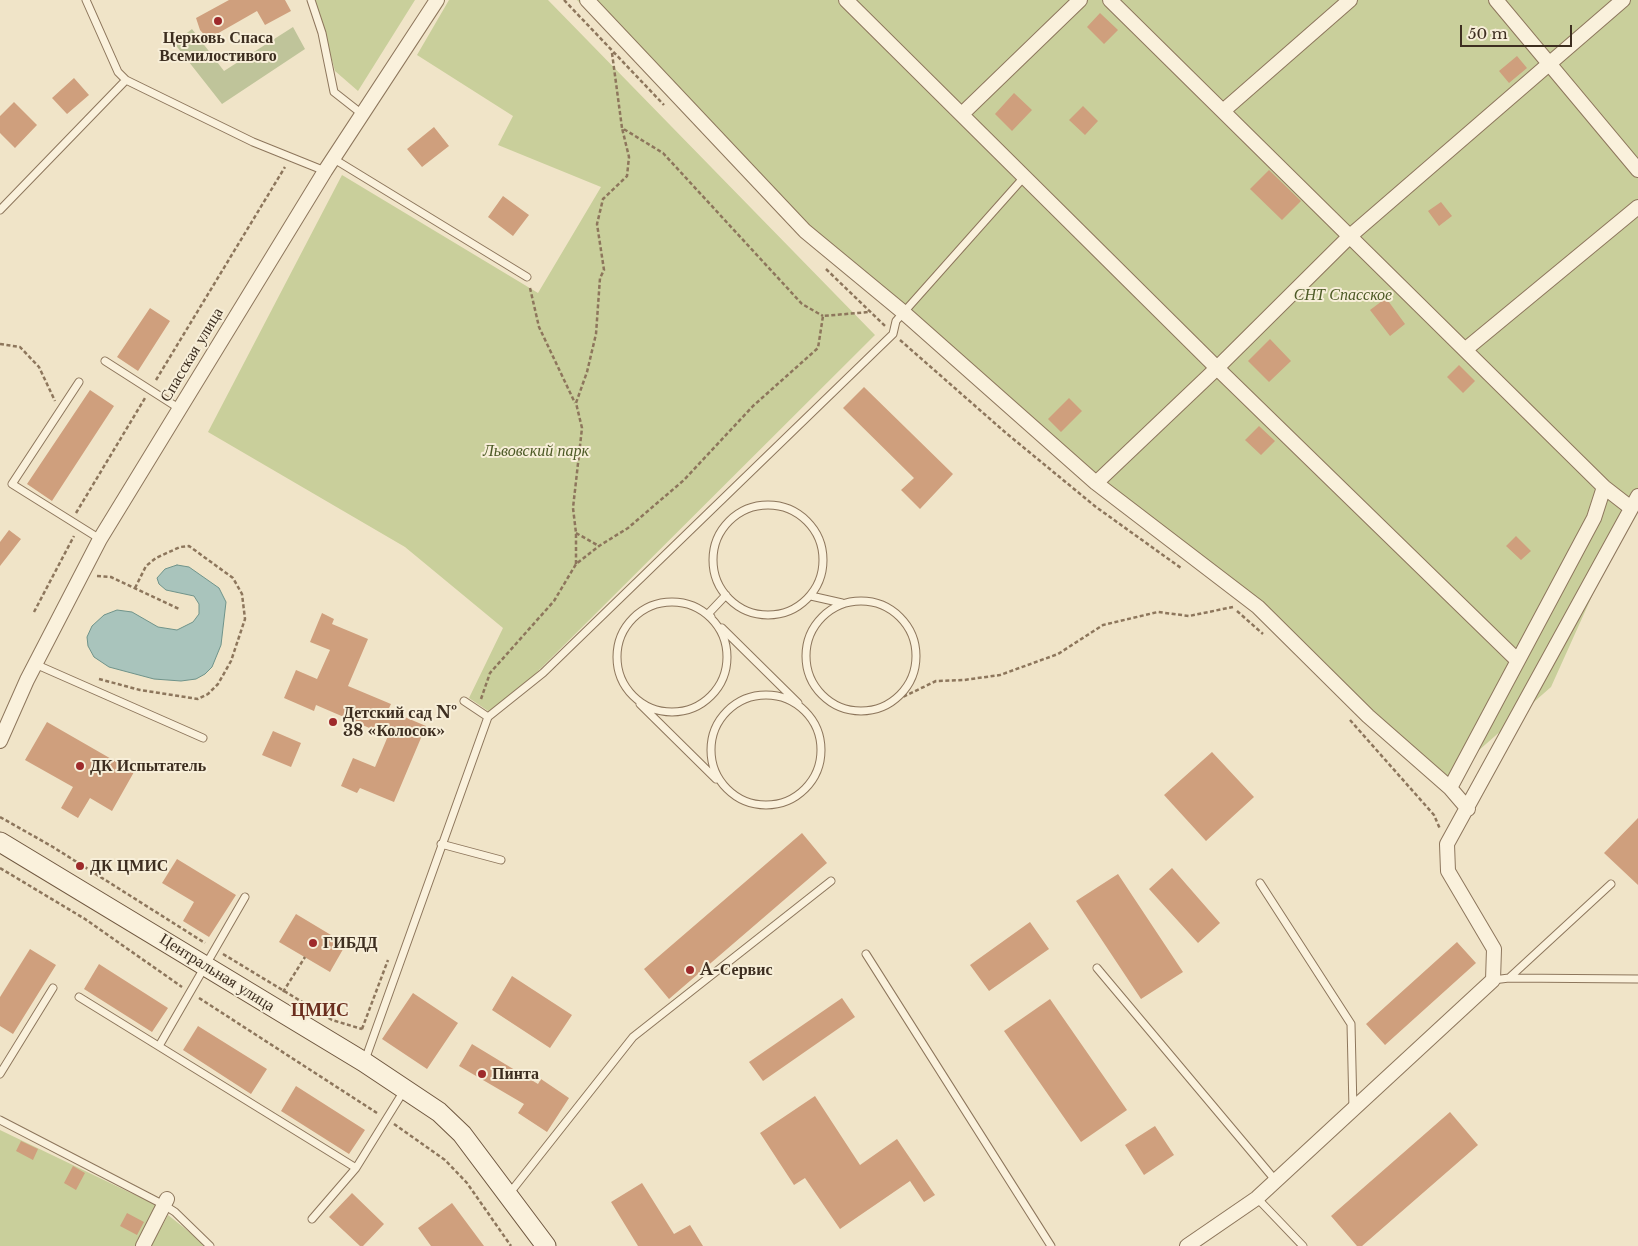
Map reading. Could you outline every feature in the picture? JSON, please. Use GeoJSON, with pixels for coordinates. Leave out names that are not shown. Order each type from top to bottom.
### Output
{"type":"FeatureCollection","features":[{"type":"Feature","properties":{"kind":"street","name":"Спасская улица"},"geometry":{"type":"LineString","coordinates":[[0,741],[35,664],[100,539],[324,171],[334,159],[437,0]]}},
{"type":"Feature","properties":{"kind":"street"},"geometry":{"type":"LineString","coordinates":[[586,0],[805,231],[903,312],[1096,482],[1258,607],[1368,716],[1450,788],[1468,809]]}},
{"type":"Feature","properties":{"kind":"street"},"geometry":{"type":"LineString","coordinates":[[846,0],[1217,368],[1517,660]]}},
{"type":"Feature","properties":{"kind":"street"},"geometry":{"type":"LineString","coordinates":[[962,114],[1080,0]]}},
{"type":"Feature","properties":{"kind":"street"},"geometry":{"type":"LineString","coordinates":[[1110,0],[1604,487],[1635,502],[1468,809],[1447,844],[1448,871],[1494,949],[1493,980],[1257,1198],[1187,1246]]}},
{"type":"Feature","properties":{"kind":"street"},"geometry":{"type":"LineString","coordinates":[[1223,111],[1350,0]]}},
{"type":"Feature","properties":{"kind":"street"},"geometry":{"type":"LineString","coordinates":[[1496,0],[1551,63],[1638,170]]}},
{"type":"Feature","properties":{"kind":"street"},"geometry":{"type":"LineString","coordinates":[[1096,482],[1217,368],[1350,236],[1623,0]]}},
{"type":"Feature","properties":{"kind":"street"},"geometry":{"type":"LineString","coordinates":[[1466,349],[1638,206]]}},
{"type":"Feature","properties":{"kind":"street"},"geometry":{"type":"LineString","coordinates":[[1450,788],[1594,518],[1604,487]]}},
{"type":"Feature","properties":{"kind":"street","name":"Центральная улица"},"geometry":{"type":"LineString","coordinates":[[0,842],[364,1062],[439,1112],[453,1124],[546,1246]]}},
{"type":"Feature","properties":{"kind":"street"},"geometry":{"type":"LineString","coordinates":[[143,1246],[166,1202]]}},
{"type":"Feature","properties":{"kind":"lane"},"geometry":{"type":"LineString","coordinates":[[86,0],[118,72],[126,80],[252,142],[324,171]]}},
{"type":"Feature","properties":{"kind":"lane"},"geometry":{"type":"LineString","coordinates":[[311,0],[322,33],[334,92],[362,114]]}},
{"type":"Feature","properties":{"kind":"lane"},"geometry":{"type":"LineString","coordinates":[[0,210],[126,80]]}},
{"type":"Feature","properties":{"kind":"lane"},"geometry":{"type":"LineString","coordinates":[[334,159],[527,277]]}},
{"type":"Feature","properties":{"kind":"lane"},"geometry":{"type":"LineString","coordinates":[[364,1062],[488,717],[543,673],[893,334],[896,321],[903,312],[1025,176]]}},
{"type":"Feature","properties":{"kind":"lane"},"geometry":{"type":"LineString","coordinates":[[106,361],[180,409]]}},
{"type":"Feature","properties":{"kind":"lane"},"geometry":{"type":"LineString","coordinates":[[79,382],[12,484],[100,539]]}},
{"type":"Feature","properties":{"kind":"lane"},"geometry":{"type":"LineString","coordinates":[[777,505],[804,517],[820,541],[823,570],[811,596],[787,613],[758,616],[732,603],[715,580],[712,551],[725,525],[748,508],[777,505]]}},
{"type":"Feature","properties":{"kind":"lane"},"geometry":{"type":"LineString","coordinates":[[708,614],[726,595]]}},
{"type":"Feature","properties":{"kind":"lane"},"geometry":{"type":"LineString","coordinates":[[811,596],[842,603],[870,601],[897,613],[914,636],[916,665],[904,692],[880,708],[851,711],[825,699],[808,675],[806,646],[818,620],[842,603]]}},
{"type":"Feature","properties":{"kind":"lane"},"geometry":{"type":"LineString","coordinates":[[681,602],[708,614],[802,707],[819,731],[821,759],[809,786],[785,803],[756,805],[730,793],[636,700],[619,676],[617,647],[629,621],[652,604],[681,602]]}},
{"type":"Feature","properties":{"kind":"lane"},"geometry":{"type":"LineString","coordinates":[[636,700],[662,712],[672,711],[691,709],[715,692],[727,666],[724,637],[708,614]]}},
{"type":"Feature","properties":{"kind":"lane"},"geometry":{"type":"LineString","coordinates":[[35,664],[203,738]]}},
{"type":"Feature","properties":{"kind":"lane"},"geometry":{"type":"LineString","coordinates":[[730,793],[713,769],[711,740],[723,714],[747,698],[776,695],[802,707]]}},
{"type":"Feature","properties":{"kind":"lane"},"geometry":{"type":"LineString","coordinates":[[464,701],[488,717]]}},
{"type":"Feature","properties":{"kind":"lane"},"geometry":{"type":"LineString","coordinates":[[441,844],[501,860]]}},
{"type":"Feature","properties":{"kind":"lane"},"geometry":{"type":"LineString","coordinates":[[508,1196],[632,1036],[831,881]]}},
{"type":"Feature","properties":{"kind":"lane"},"geometry":{"type":"LineString","coordinates":[[1260,883],[1351,1024],[1353,1109]]}},
{"type":"Feature","properties":{"kind":"lane"},"geometry":{"type":"LineString","coordinates":[[1509,978],[1611,884]]}},
{"type":"Feature","properties":{"kind":"lane"},"geometry":{"type":"LineString","coordinates":[[159,1046],[245,897]]}},
{"type":"Feature","properties":{"kind":"lane"},"geometry":{"type":"LineString","coordinates":[[866,954],[1051,1246]]}},
{"type":"Feature","properties":{"kind":"lane"},"geometry":{"type":"LineString","coordinates":[[1097,968],[1276,1181]]}},
{"type":"Feature","properties":{"kind":"lane"},"geometry":{"type":"LineString","coordinates":[[1493,980],[1509,978],[1638,979]]}},
{"type":"Feature","properties":{"kind":"lane"},"geometry":{"type":"LineString","coordinates":[[0,1074],[53,988]]}},
{"type":"Feature","properties":{"kind":"lane"},"geometry":{"type":"LineString","coordinates":[[80,997],[356,1168]]}},
{"type":"Feature","properties":{"kind":"lane"},"geometry":{"type":"LineString","coordinates":[[312,1219],[356,1168],[406,1089]]}},
{"type":"Feature","properties":{"kind":"lane"},"geometry":{"type":"LineString","coordinates":[[0,1120],[166,1202],[210,1246]]}},
{"type":"Feature","properties":{"kind":"lane"},"geometry":{"type":"LineString","coordinates":[[1257,1198],[1303,1246]]}},
{"type":"Feature","properties":{"kind":"path"},"geometry":{"type":"LineString","coordinates":[[576,403],[587,372],[596,334],[600,278],[604,270],[597,224],[603,199],[627,176],[629,157],[622,128],[612,52]]}},
{"type":"Feature","properties":{"kind":"path"},"geometry":{"type":"LineString","coordinates":[[622,128],[663,153],[802,304],[824,316],[870,312]]}},
{"type":"Feature","properties":{"kind":"path"},"geometry":{"type":"LineString","coordinates":[[71,521],[291,157]]}},
{"type":"Feature","properties":{"kind":"path"},"geometry":{"type":"LineString","coordinates":[[527,277],[539,327],[576,403],[582,428],[573,508],[576,533],[576,564]]}},
{"type":"Feature","properties":{"kind":"path"},"geometry":{"type":"LineString","coordinates":[[477,709],[490,673],[554,601],[576,564],[599,546],[628,528],[684,480],[753,406],[818,348],[824,316]]}},
{"type":"Feature","properties":{"kind":"path"},"geometry":{"type":"LineString","coordinates":[[893,334],[1021,445],[1096,506],[1186,571]]}},
{"type":"Feature","properties":{"kind":"path"},"geometry":{"type":"LineString","coordinates":[[0,344],[20,347],[39,367],[60,411]]}},
{"type":"Feature","properties":{"kind":"path"},"geometry":{"type":"LineString","coordinates":[[34,612],[80,526]]}},
{"type":"Feature","properties":{"kind":"path"},"geometry":{"type":"LineString","coordinates":[[576,533],[599,546]]}},
{"type":"Feature","properties":{"kind":"path"},"geometry":{"type":"LineString","coordinates":[[87,687],[94,678],[140,690],[198,699],[208,694],[218,684],[231,661],[245,619],[242,594],[233,578],[189,546],[180,547],[156,558],[146,566],[135,588]]}},
{"type":"Feature","properties":{"kind":"path"},"geometry":{"type":"LineString","coordinates":[[80,575],[111,577],[179,609]]}},
{"type":"Feature","properties":{"kind":"path"},"geometry":{"type":"LineString","coordinates":[[1225,601],[1270,640]]}},
{"type":"Feature","properties":{"kind":"path"},"geometry":{"type":"LineString","coordinates":[[880,708],[936,681],[1000,674],[1058,654],[1103,625],[1158,612],[1189,616],[1232,607]]}},
{"type":"Feature","properties":{"kind":"path"},"geometry":{"type":"LineString","coordinates":[[1345,715],[1434,815],[1447,844]]}},
{"type":"Feature","properties":{"kind":"path"},"geometry":{"type":"LineString","coordinates":[[0,817],[53,847],[214,949],[332,1020],[362,1029],[374,1036]]}},
{"type":"Feature","properties":{"kind":"path"},"geometry":{"type":"LineString","coordinates":[[0,868],[84,919],[190,992],[387,1119],[445,1160],[467,1183],[511,1246]]}},
{"type":"Feature","properties":{"kind":"path"},"geometry":{"type":"LineString","coordinates":[[273,1008],[305,957]]}},
{"type":"Feature","properties":{"kind":"green space"},"geometry":{"type":"Polygon","coordinates":[[[315,0],[415,0],[358,91],[335,71],[315,0]]]}},
{"type":"Feature","properties":{"kind":"green space","name":"Львовский парк"},"geometry":{"type":"Polygon","coordinates":[[[449,0],[548,0],[875,335],[494,715],[469,698],[503,628],[405,547],[208,432],[342,175],[538,293],[601,187],[498,145],[513,116],[417,55],[449,0]]]}},
{"type":"Feature","properties":{"kind":"green space","name":"СНТ Спасское"},"geometry":{"type":"Polygon","coordinates":[[[577,0],[1638,0],[1638,494],[1551,687],[1446,779],[1158,524],[803,235],[577,0]]]}},
{"type":"Feature","properties":{"kind":"green space"},"geometry":{"type":"Polygon","coordinates":[[[293,27],[305,49],[222,104],[174,43],[192,29],[224,71],[293,27]]]}},
{"type":"Feature","properties":{"kind":"green space"},"geometry":{"type":"Polygon","coordinates":[[[0,1130],[158,1206],[137,1246],[0,1246],[0,1130]]]}},
{"type":"Feature","properties":{"kind":"green space"},"geometry":{"type":"Polygon","coordinates":[[[168,1215],[202,1242],[206,1246],[151,1246],[168,1215]]]}},
{"type":"Feature","properties":{"kind":"water"},"geometry":{"type":"Polygon","coordinates":[[[177,565],[189,567],[219,588],[226,602],[221,645],[212,667],[196,679],[181,681],[154,679],[109,667],[94,657],[88,646],[87,637],[92,626],[104,615],[117,610],[132,612],[158,627],[177,630],[193,622],[199,614],[199,604],[194,596],[166,590],[159,584],[157,578],[165,569],[177,565]]]}},
{"type":"Feature","properties":{"kind":"building","name":"Церковь Спаса Всемилостивого"},"geometry":{"type":"Polygon","coordinates":[[[229,0],[285,0],[291,11],[265,25],[257,11],[208,39],[200,30],[196,18],[229,0]]]}},
{"type":"Feature","properties":{"kind":"building"},"geometry":{"type":"Polygon","coordinates":[[[1100,13],[1118,30],[1104,44],[1087,27],[1100,13]]]}},
{"type":"Feature","properties":{"kind":"building"},"geometry":{"type":"Polygon","coordinates":[[[1517,56],[1527,68],[1509,83],[1499,71],[1517,56]]]}},
{"type":"Feature","properties":{"kind":"building"},"geometry":{"type":"Polygon","coordinates":[[[74,78],[89,95],[67,114],[52,98],[74,78]]]}},
{"type":"Feature","properties":{"kind":"building"},"geometry":{"type":"Polygon","coordinates":[[[1014,93],[1032,110],[1012,131],[995,114],[1014,93]]]}},
{"type":"Feature","properties":{"kind":"building"},"geometry":{"type":"Polygon","coordinates":[[[14,102],[37,125],[15,148],[0,133],[0,116],[14,102]]]}},
{"type":"Feature","properties":{"kind":"building"},"geometry":{"type":"Polygon","coordinates":[[[1083,106],[1098,121],[1085,135],[1069,120],[1083,106]]]}},
{"type":"Feature","properties":{"kind":"building"},"geometry":{"type":"Polygon","coordinates":[[[434,127],[449,146],[422,167],[407,149],[434,127]]]}},
{"type":"Feature","properties":{"kind":"building"},"geometry":{"type":"Polygon","coordinates":[[[1269,170],[1301,201],[1282,220],[1250,189],[1269,170]]]}},
{"type":"Feature","properties":{"kind":"building"},"geometry":{"type":"Polygon","coordinates":[[[503,196],[529,215],[513,236],[488,217],[503,196]]]}},
{"type":"Feature","properties":{"kind":"building"},"geometry":{"type":"Polygon","coordinates":[[[1441,202],[1452,216],[1439,226],[1428,211],[1441,202]]]}},
{"type":"Feature","properties":{"kind":"building"},"geometry":{"type":"Polygon","coordinates":[[[1386,298],[1405,324],[1390,336],[1370,310],[1386,298]]]}},
{"type":"Feature","properties":{"kind":"building"},"geometry":{"type":"Polygon","coordinates":[[[150,308],[170,321],[138,371],[117,357],[150,308]]]}},
{"type":"Feature","properties":{"kind":"building"},"geometry":{"type":"Polygon","coordinates":[[[1270,339],[1291,361],[1269,382],[1248,361],[1270,339]]]}},
{"type":"Feature","properties":{"kind":"building"},"geometry":{"type":"Polygon","coordinates":[[[1459,365],[1475,381],[1463,393],[1447,377],[1459,365]]]}},
{"type":"Feature","properties":{"kind":"building"},"geometry":{"type":"Polygon","coordinates":[[[864,387],[953,474],[920,509],[901,490],[914,478],[843,408],[864,387]]]}},
{"type":"Feature","properties":{"kind":"building"},"geometry":{"type":"Polygon","coordinates":[[[90,390],[114,406],[52,501],[27,484],[90,390]]]}},
{"type":"Feature","properties":{"kind":"building"},"geometry":{"type":"Polygon","coordinates":[[[1069,398],[1082,411],[1061,432],[1048,419],[1069,398]]]}},
{"type":"Feature","properties":{"kind":"building"},"geometry":{"type":"Polygon","coordinates":[[[1259,426],[1275,441],[1261,455],[1245,440],[1259,426]]]}},
{"type":"Feature","properties":{"kind":"building"},"geometry":{"type":"Polygon","coordinates":[[[9,530],[21,539],[0,566],[0,542],[9,530]]]}},
{"type":"Feature","properties":{"kind":"building"},"geometry":{"type":"Polygon","coordinates":[[[1516,536],[1531,551],[1521,560],[1506,546],[1516,536]]]}},
{"type":"Feature","properties":{"kind":"building"},"geometry":{"type":"Polygon","coordinates":[[[322,613],[334,619],[332,624],[368,639],[348,686],[391,704],[388,710],[426,726],[394,802],[360,788],[357,793],[341,786],[353,758],[375,767],[388,736],[316,705],[314,711],[284,698],[296,670],[317,679],[330,650],[310,642],[322,613]]]}},
{"type":"Feature","properties":{"kind":"building","name":"ДК Испытатель"},"geometry":{"type":"Polygon","coordinates":[[[47,722],[134,772],[112,811],[90,798],[78,818],[61,808],[73,787],[25,760],[47,722]]]}},
{"type":"Feature","properties":{"kind":"building"},"geometry":{"type":"Polygon","coordinates":[[[273,731],[301,743],[291,767],[262,755],[273,731]]]}},
{"type":"Feature","properties":{"kind":"building"},"geometry":{"type":"Polygon","coordinates":[[[1212,752],[1254,797],[1206,841],[1164,795],[1212,752]]]}},
{"type":"Feature","properties":{"kind":"building"},"geometry":{"type":"Polygon","coordinates":[[[1638,818],[1638,885],[1604,853],[1638,818]]]}},
{"type":"Feature","properties":{"kind":"building"},"geometry":{"type":"Polygon","coordinates":[[[802,833],[827,863],[669,999],[644,969],[802,833]]]}},
{"type":"Feature","properties":{"kind":"building"},"geometry":{"type":"Polygon","coordinates":[[[177,859],[236,895],[209,937],[183,921],[194,902],[162,883],[177,859]]]}},
{"type":"Feature","properties":{"kind":"building"},"geometry":{"type":"Polygon","coordinates":[[[1172,868],[1220,923],[1198,943],[1149,889],[1172,868]]]}},
{"type":"Feature","properties":{"kind":"building"},"geometry":{"type":"Polygon","coordinates":[[[1118,874],[1183,972],[1141,999],[1076,901],[1118,874]]]}},
{"type":"Feature","properties":{"kind":"building","name":"ГИБДД"},"geometry":{"type":"Polygon","coordinates":[[[296,914],[346,944],[330,972],[279,942],[296,914]]]}},
{"type":"Feature","properties":{"kind":"building"},"geometry":{"type":"Polygon","coordinates":[[[1030,922],[1049,949],[989,991],[970,965],[1030,922]]]}},
{"type":"Feature","properties":{"kind":"building"},"geometry":{"type":"Polygon","coordinates":[[[1457,942],[1476,963],[1385,1045],[1366,1024],[1457,942]]]}},
{"type":"Feature","properties":{"kind":"building"},"geometry":{"type":"Polygon","coordinates":[[[30,949],[56,965],[13,1034],[0,1026],[0,997],[30,949]]]}},
{"type":"Feature","properties":{"kind":"building"},"geometry":{"type":"Polygon","coordinates":[[[99,964],[168,1008],[152,1032],[84,989],[99,964]]]}},
{"type":"Feature","properties":{"kind":"building"},"geometry":{"type":"Polygon","coordinates":[[[512,976],[572,1015],[550,1048],[492,1010],[512,976]]]}},
{"type":"Feature","properties":{"kind":"building"},"geometry":{"type":"Polygon","coordinates":[[[413,993],[458,1023],[427,1069],[382,1039],[413,993]]]}},
{"type":"Feature","properties":{"kind":"building"},"geometry":{"type":"Polygon","coordinates":[[[842,998],[855,1017],[763,1081],[749,1062],[842,998]]]}},
{"type":"Feature","properties":{"kind":"building"},"geometry":{"type":"Polygon","coordinates":[[[1050,999],[1127,1110],[1081,1142],[1004,1031],[1050,999]]]}},
{"type":"Feature","properties":{"kind":"building"},"geometry":{"type":"Polygon","coordinates":[[[198,1026],[267,1069],[251,1094],[183,1050],[198,1026]]]}},
{"type":"Feature","properties":{"kind":"building"},"geometry":{"type":"Polygon","coordinates":[[[472,1044],[538,1084],[541,1079],[569,1098],[547,1132],[518,1113],[524,1104],[459,1066],[472,1044]]]}},
{"type":"Feature","properties":{"kind":"building"},"geometry":{"type":"Polygon","coordinates":[[[296,1086],[365,1130],[349,1154],[281,1111],[296,1086]]]}},
{"type":"Feature","properties":{"kind":"building"},"geometry":{"type":"Polygon","coordinates":[[[815,1096],[860,1165],[897,1139],[935,1195],[924,1202],[910,1181],[840,1229],[805,1178],[794,1185],[760,1133],[815,1096]]]}},
{"type":"Feature","properties":{"kind":"building"},"geometry":{"type":"Polygon","coordinates":[[[1450,1112],[1478,1145],[1362,1246],[1357,1246],[1331,1216],[1450,1112]]]}},
{"type":"Feature","properties":{"kind":"building"},"geometry":{"type":"Polygon","coordinates":[[[1155,1126],[1174,1155],[1144,1175],[1125,1145],[1155,1126]]]}},
{"type":"Feature","properties":{"kind":"building"},"geometry":{"type":"Polygon","coordinates":[[[21,1141],[38,1149],[33,1160],[16,1151],[21,1141]]]}},
{"type":"Feature","properties":{"kind":"building"},"geometry":{"type":"Polygon","coordinates":[[[73,1166],[85,1173],[76,1190],[64,1183],[73,1166]]]}},
{"type":"Feature","properties":{"kind":"building"},"geometry":{"type":"Polygon","coordinates":[[[642,1183],[674,1234],[690,1225],[703,1246],[638,1246],[611,1202],[642,1183]]]}},
{"type":"Feature","properties":{"kind":"building"},"geometry":{"type":"Polygon","coordinates":[[[352,1193],[384,1224],[363,1246],[360,1246],[329,1217],[352,1193]]]}},
{"type":"Feature","properties":{"kind":"building"},"geometry":{"type":"Polygon","coordinates":[[[452,1203],[484,1246],[431,1246],[418,1228],[452,1203]]]}},
{"type":"Feature","properties":{"kind":"building"},"geometry":{"type":"Polygon","coordinates":[[[127,1213],[144,1222],[137,1235],[120,1226],[127,1213]]]}},
{"type":"Feature","properties":{"kind":"place","name":"Церковь Спаса Всемилостивого"},"geometry":{"type":"Point","coordinates":[218,21]}},
{"type":"Feature","properties":{"kind":"place","name":"Детский сад № 38 «Колосок»"},"geometry":{"type":"Point","coordinates":[333,722]}},
{"type":"Feature","properties":{"kind":"place","name":"ДК Испытатель"},"geometry":{"type":"Point","coordinates":[80,766]}},
{"type":"Feature","properties":{"kind":"place","name":"ДК ЦМИС"},"geometry":{"type":"Point","coordinates":[80,866]}},
{"type":"Feature","properties":{"kind":"place","name":"ГИБДД"},"geometry":{"type":"Point","coordinates":[313,943]}},
{"type":"Feature","properties":{"kind":"place","name":"A-Сервис"},"geometry":{"type":"Point","coordinates":[690,970]}},
{"type":"Feature","properties":{"kind":"place","name":"Пинта"},"geometry":{"type":"Point","coordinates":[482,1074]}},
{"type":"Feature","properties":{"kind":"district","name":"ЦМИС"},"geometry":{"type":"Point","coordinates":[320,1011]}}]}
